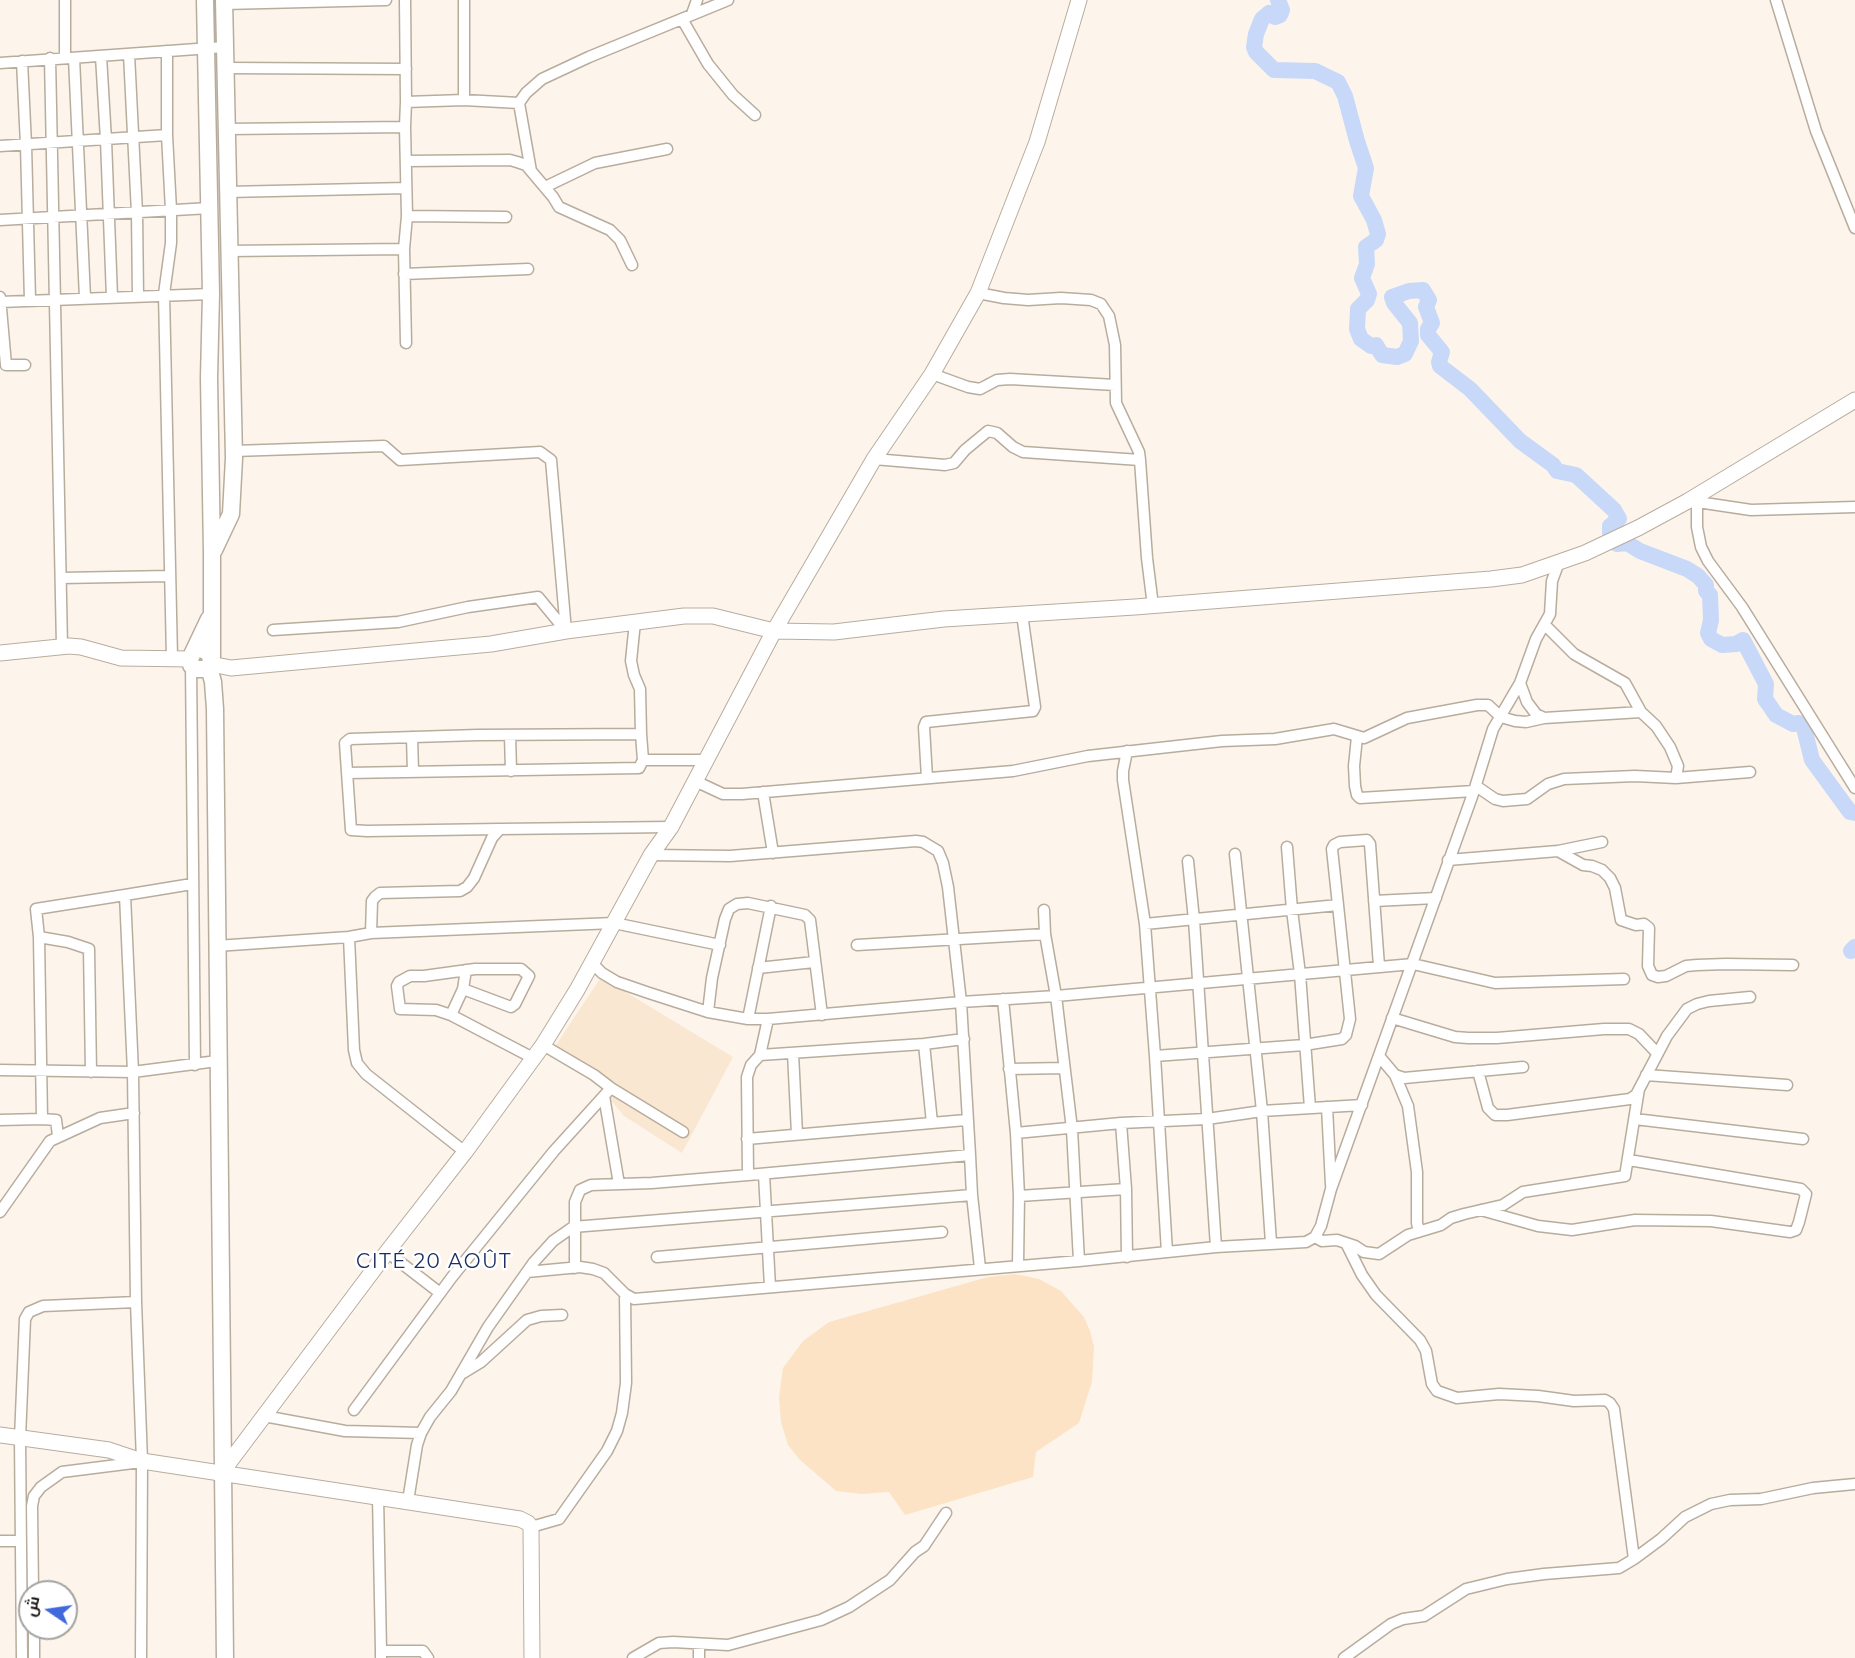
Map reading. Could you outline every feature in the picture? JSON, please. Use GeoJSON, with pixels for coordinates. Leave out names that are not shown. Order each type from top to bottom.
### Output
{"type":"FeatureCollection","features":[{"type":"Feature","properties":{"kind":"main road"},"geometry":{"type":"LineString","coordinates":[[205,0],[211,294],[209,378],[212,613],[210,663],[215,709],[225,1658]]}},
{"type":"Feature","properties":{"kind":"main road"},"geometry":{"type":"LineString","coordinates":[[212,553],[231,514],[234,451],[224,2]]}},
{"type":"Feature","properties":{"kind":"main road"},"geometry":{"type":"LineString","coordinates":[[210,663],[200,670],[192,658],[212,613]]}},
{"type":"Feature","properties":{"kind":"street"},"geometry":{"type":"LineString","coordinates":[[65,0],[79,141],[85,298]]}},
{"type":"Feature","properties":{"kind":"street"},"geometry":{"type":"LineString","coordinates":[[224,2],[386,0]]}},
{"type":"Feature","properties":{"kind":"street"},"geometry":{"type":"LineString","coordinates":[[405,0],[406,343]]}},
{"type":"Feature","properties":{"kind":"street"},"geometry":{"type":"LineString","coordinates":[[464,0],[464,100]]}},
{"type":"Feature","properties":{"kind":"street"},"geometry":{"type":"LineString","coordinates":[[687,17],[697,0]]}},
{"type":"Feature","properties":{"kind":"street"},"geometry":{"type":"LineString","coordinates":[[531,171],[519,103],[526,93],[542,79],[589,57],[728,0]]}},
{"type":"Feature","properties":{"kind":"street"},"geometry":{"type":"LineString","coordinates":[[222,1472],[465,1152],[543,1045],[592,963],[651,855],[671,826],[774,631],[874,459],[932,374],[961,326],[978,292],[1037,142],[1079,0]]}},
{"type":"Feature","properties":{"kind":"street"},"geometry":{"type":"LineString","coordinates":[[1776,0],[1816,131],[1855,228]]}},
{"type":"Feature","properties":{"kind":"street"},"geometry":{"type":"LineString","coordinates":[[687,17],[708,64],[733,95],[755,115]]}},
{"type":"Feature","properties":{"kind":"street"},"geometry":{"type":"LineString","coordinates":[[0,63],[225,46]]}},
{"type":"Feature","properties":{"kind":"street"},"geometry":{"type":"LineString","coordinates":[[166,51],[171,243],[164,294],[172,658]]}},
{"type":"Feature","properties":{"kind":"street"},"geometry":{"type":"LineString","coordinates":[[129,54],[137,213],[138,296]]}},
{"type":"Feature","properties":{"kind":"street"},"geometry":{"type":"LineString","coordinates":[[101,56],[112,297]]}},
{"type":"Feature","properties":{"kind":"street"},"geometry":{"type":"LineString","coordinates":[[50,58],[62,646]]}},
{"type":"Feature","properties":{"kind":"street"},"geometry":{"type":"LineString","coordinates":[[22,61],[30,300]]}},
{"type":"Feature","properties":{"kind":"street"},"geometry":{"type":"LineString","coordinates":[[226,68],[406,69]]}},
{"type":"Feature","properties":{"kind":"street"},"geometry":{"type":"LineString","coordinates":[[405,102],[464,100],[519,103]]}},
{"type":"Feature","properties":{"kind":"street"},"geometry":{"type":"LineString","coordinates":[[227,129],[405,128]]}},
{"type":"Feature","properties":{"kind":"street"},"geometry":{"type":"LineString","coordinates":[[0,146],[167,135]]}},
{"type":"Feature","properties":{"kind":"street"},"geometry":{"type":"LineString","coordinates":[[545,187],[595,163],[667,149]]}},
{"type":"Feature","properties":{"kind":"street"},"geometry":{"type":"LineString","coordinates":[[406,161],[510,160],[526,165],[559,207],[610,230],[620,240],[632,264]]}},
{"type":"Feature","properties":{"kind":"street"},"geometry":{"type":"LineString","coordinates":[[227,192],[406,188]]}},
{"type":"Feature","properties":{"kind":"street"},"geometry":{"type":"LineString","coordinates":[[0,220],[210,208]]}},
{"type":"Feature","properties":{"kind":"street"},"geometry":{"type":"LineString","coordinates":[[407,216],[507,217]]}},
{"type":"Feature","properties":{"kind":"street"},"geometry":{"type":"LineString","coordinates":[[228,251],[404,249]]}},
{"type":"Feature","properties":{"kind":"street"},"geometry":{"type":"LineString","coordinates":[[404,274],[528,268]]}},
{"type":"Feature","properties":{"kind":"street"},"geometry":{"type":"LineString","coordinates":[[978,292],[1004,298],[1028,300],[1082,298],[1101,304],[1109,316],[1115,345],[1116,403],[1139,452],[1153,606]]}},
{"type":"Feature","properties":{"kind":"street"},"geometry":{"type":"LineString","coordinates":[[25,365],[6,365],[0,300],[211,294]]}},
{"type":"Feature","properties":{"kind":"street"},"geometry":{"type":"LineString","coordinates":[[932,374],[980,389],[997,380],[1010,379],[1114,385]]}},
{"type":"Feature","properties":{"kind":"street"},"geometry":{"type":"LineString","coordinates":[[210,663],[231,668],[267,666],[491,644],[566,631],[684,616],[713,616],[774,631],[834,632],[944,619],[1153,606],[1522,575],[1585,553],[1693,502],[1855,400]]}},
{"type":"Feature","properties":{"kind":"street"},"geometry":{"type":"LineString","coordinates":[[874,459],[945,465],[954,463],[965,450],[988,431],[997,433],[1013,447],[1023,452],[1140,460]]}},
{"type":"Feature","properties":{"kind":"street"},"geometry":{"type":"LineString","coordinates":[[234,451],[384,446],[400,460],[540,452],[551,460],[566,631]]}},
{"type":"Feature","properties":{"kind":"street"},"geometry":{"type":"LineString","coordinates":[[1693,502],[1751,510],[1855,507]]}},
{"type":"Feature","properties":{"kind":"street"},"geometry":{"type":"LineString","coordinates":[[1693,502],[1701,547],[1708,561],[1742,607],[1855,788]]}},
{"type":"Feature","properties":{"kind":"street"},"geometry":{"type":"LineString","coordinates":[[527,1272],[575,1268],[593,1269],[604,1273],[634,1299],[1127,1257],[1216,1247],[1306,1242],[1315,1237],[1321,1226],[1331,1190],[1378,1056],[1475,789],[1493,729],[1520,683],[1536,639],[1550,614],[1552,581],[1559,562]]}},
{"type":"Feature","properties":{"kind":"street"},"geometry":{"type":"LineString","coordinates":[[61,578],[170,576]]}},
{"type":"Feature","properties":{"kind":"street"},"geometry":{"type":"LineString","coordinates":[[273,630],[398,622],[468,607],[538,597],[566,631]]}},
{"type":"Feature","properties":{"kind":"street"},"geometry":{"type":"LineString","coordinates":[[927,778],[924,727],[926,722],[1033,711],[1035,707],[1022,614]]}},
{"type":"Feature","properties":{"kind":"street"},"geometry":{"type":"LineString","coordinates":[[346,773],[638,768],[643,760],[640,689],[631,661],[635,622]]}},
{"type":"Feature","properties":{"kind":"street"},"geometry":{"type":"LineString","coordinates":[[1545,625],[1574,654],[1625,683],[1641,712],[1656,726],[1670,747],[1678,766],[1676,778]]}},
{"type":"Feature","properties":{"kind":"street"},"geometry":{"type":"LineString","coordinates":[[0,653],[62,646],[81,647],[122,658],[192,658],[195,1065]]}},
{"type":"Feature","properties":{"kind":"street"},"geometry":{"type":"LineString","coordinates":[[1520,683],[1527,702],[1536,714],[1544,718]]}},
{"type":"Feature","properties":{"kind":"street"},"geometry":{"type":"LineString","coordinates":[[695,781],[723,794],[763,792],[1013,771],[1088,756],[1222,741],[1275,739],[1334,729],[1344,730],[1364,738],[1395,722],[1413,716],[1478,705],[1488,705],[1501,717],[1526,722],[1544,718],[1641,712]]}},
{"type":"Feature","properties":{"kind":"street"},"geometry":{"type":"LineString","coordinates":[[641,734],[348,740],[344,747],[351,830],[671,826]]}},
{"type":"Feature","properties":{"kind":"street"},"geometry":{"type":"LineString","coordinates":[[510,735],[512,771]]}},
{"type":"Feature","properties":{"kind":"street"},"geometry":{"type":"LineString","coordinates":[[1357,736],[1354,766],[1355,786],[1360,798],[1475,789],[1503,801],[1527,799],[1548,784],[1564,779],[1635,776],[1676,778],[1750,772]]}},
{"type":"Feature","properties":{"kind":"street"},"geometry":{"type":"LineString","coordinates":[[412,737],[413,772]]}},
{"type":"Feature","properties":{"kind":"street"},"geometry":{"type":"LineString","coordinates":[[1127,751],[1123,780],[1145,924],[1167,1252]]}},
{"type":"Feature","properties":{"kind":"street"},"geometry":{"type":"LineString","coordinates":[[643,760],[706,760]]}},
{"type":"Feature","properties":{"kind":"street"},"geometry":{"type":"LineString","coordinates":[[763,792],[772,853]]}},
{"type":"Feature","properties":{"kind":"street"},"geometry":{"type":"LineString","coordinates":[[371,933],[372,901],[375,897],[380,893],[460,891],[467,887],[474,878],[492,838],[500,829]]}},
{"type":"Feature","properties":{"kind":"street"},"geometry":{"type":"LineString","coordinates":[[1155,1056],[1304,1045],[1342,1039],[1346,1035],[1350,1019],[1332,849],[1340,842],[1367,840],[1370,844],[1379,966]]}},
{"type":"Feature","properties":{"kind":"street"},"geometry":{"type":"LineString","coordinates":[[651,855],[730,856],[923,842],[938,851],[943,863],[955,940],[964,1039],[966,1119],[980,1268]]}},
{"type":"Feature","properties":{"kind":"street"},"geometry":{"type":"LineString","coordinates":[[1448,860],[1558,850],[1602,842]]}},
{"type":"Feature","properties":{"kind":"street"},"geometry":{"type":"LineString","coordinates":[[1287,848],[1310,1108]]}},
{"type":"Feature","properties":{"kind":"street"},"geometry":{"type":"LineString","coordinates":[[1558,850],[1583,865],[1602,870],[1610,878],[1615,888],[1621,920],[1636,925],[1644,924],[1649,928],[1648,966],[1652,975],[1666,976],[1677,969],[1697,965],[1793,965]]}},
{"type":"Feature","properties":{"kind":"street"},"geometry":{"type":"LineString","coordinates":[[1236,854],[1240,914],[1262,1112],[1271,1243]]}},
{"type":"Feature","properties":{"kind":"street"},"geometry":{"type":"LineString","coordinates":[[1188,861],[1216,1247]]}},
{"type":"Feature","properties":{"kind":"street"},"geometry":{"type":"LineString","coordinates":[[42,1119],[39,937],[36,909],[192,884]]}},
{"type":"Feature","properties":{"kind":"street"},"geometry":{"type":"LineString","coordinates":[[125,895],[133,1072],[136,1302],[142,1461],[141,1658]]}},
{"type":"Feature","properties":{"kind":"street"},"geometry":{"type":"LineString","coordinates":[[1374,901],[1436,898]]}},
{"type":"Feature","properties":{"kind":"street"},"geometry":{"type":"LineString","coordinates":[[708,1011],[729,909],[736,904],[748,903],[771,906],[808,917],[812,927],[814,962],[822,1015]]}},
{"type":"Feature","properties":{"kind":"street"},"geometry":{"type":"LineString","coordinates":[[1145,924],[1338,905]]}},
{"type":"Feature","properties":{"kind":"street"},"geometry":{"type":"LineString","coordinates":[[748,1019],[771,906]]}},
{"type":"Feature","properties":{"kind":"street"},"geometry":{"type":"LineString","coordinates":[[1044,910],[1045,934],[1056,996],[1072,1129],[1079,1261]]}},
{"type":"Feature","properties":{"kind":"street"},"geometry":{"type":"LineString","coordinates":[[216,946],[349,937],[371,933],[614,923],[720,945]]}},
{"type":"Feature","properties":{"kind":"street"},"geometry":{"type":"LineString","coordinates":[[856,945],[1045,934]]}},
{"type":"Feature","properties":{"kind":"street"},"geometry":{"type":"LineString","coordinates":[[39,937],[68,942],[89,949],[91,1072]]}},
{"type":"Feature","properties":{"kind":"street"},"geometry":{"type":"LineString","coordinates":[[349,937],[354,1050],[357,1063],[366,1074],[465,1152]]}},
{"type":"Feature","properties":{"kind":"street"},"geometry":{"type":"LineString","coordinates":[[758,968],[814,962]]}},
{"type":"Feature","properties":{"kind":"street"},"geometry":{"type":"LineString","coordinates":[[592,963],[602,973],[617,982],[708,1011],[748,1019],[1056,996],[1413,964],[1495,983],[1624,979]]}},
{"type":"Feature","properties":{"kind":"street"},"geometry":{"type":"LineString","coordinates":[[463,989],[510,1007],[515,1004],[529,976],[521,969],[513,969],[466,970],[410,976],[404,978],[397,986],[400,1009],[436,1010],[451,1015],[533,1058]]}},
{"type":"Feature","properties":{"kind":"street"},"geometry":{"type":"LineString","coordinates":[[451,1015],[463,989],[466,970]]}},
{"type":"Feature","properties":{"kind":"street"},"geometry":{"type":"LineString","coordinates":[[1478,1071],[1488,1108],[1495,1115],[1630,1099],[1636,1095],[1657,1053],[1687,1009],[1709,1001],[1750,997]]}},
{"type":"Feature","properties":{"kind":"street"},"geometry":{"type":"LineString","coordinates":[[1004,999],[1016,1133],[1019,1196],[1018,1265]]}},
{"type":"Feature","properties":{"kind":"street"},"geometry":{"type":"LineString","coordinates":[[1392,1018],[1455,1037],[1468,1038],[1629,1029],[1639,1034],[1657,1053]]}},
{"type":"Feature","properties":{"kind":"street"},"geometry":{"type":"LineString","coordinates":[[748,1175],[747,1077],[751,1065],[759,1056],[768,1019]]}},
{"type":"Feature","properties":{"kind":"street"},"geometry":{"type":"LineString","coordinates":[[759,1056],[964,1039]]}},
{"type":"Feature","properties":{"kind":"street"},"geometry":{"type":"LineString","coordinates":[[924,1044],[932,1124]]}},
{"type":"Feature","properties":{"kind":"street"},"geometry":{"type":"LineString","coordinates":[[543,1045],[594,1075],[607,1092],[683,1132]]}},
{"type":"Feature","properties":{"kind":"street"},"geometry":{"type":"LineString","coordinates":[[793,1053],[797,1134]]}},
{"type":"Feature","properties":{"kind":"street"},"geometry":{"type":"LineString","coordinates":[[1378,1056],[1395,1075],[1408,1106],[1417,1172],[1419,1231]]}},
{"type":"Feature","properties":{"kind":"street"},"geometry":{"type":"LineString","coordinates":[[0,1070],[133,1072],[218,1061]]}},
{"type":"Feature","properties":{"kind":"street"},"geometry":{"type":"LineString","coordinates":[[1395,1075],[1404,1078],[1522,1067]]}},
{"type":"Feature","properties":{"kind":"street"},"geometry":{"type":"LineString","coordinates":[[1009,1069],[1064,1068]]}},
{"type":"Feature","properties":{"kind":"street"},"geometry":{"type":"LineString","coordinates":[[1646,1075],[1787,1085]]}},
{"type":"Feature","properties":{"kind":"street"},"geometry":{"type":"LineString","coordinates":[[1315,1237],[1322,1240],[1337,1240],[1364,1252],[1379,1254],[1408,1235],[1435,1228],[1464,1214],[1503,1205],[1523,1192],[1625,1176],[1639,1089]]}},
{"type":"Feature","properties":{"kind":"street"},"geometry":{"type":"LineString","coordinates":[[607,1092],[619,1184]]}},
{"type":"Feature","properties":{"kind":"street"},"geometry":{"type":"LineString","coordinates":[[354,1410],[440,1293],[554,1151],[607,1092]]}},
{"type":"Feature","properties":{"kind":"street"},"geometry":{"type":"LineString","coordinates":[[1016,1133],[1362,1105]]}},
{"type":"Feature","properties":{"kind":"street"},"geometry":{"type":"LineString","coordinates":[[1327,1107],[1331,1190]]}},
{"type":"Feature","properties":{"kind":"street"},"geometry":{"type":"LineString","coordinates":[[0,1212],[50,1140],[100,1118],[134,1113]]}},
{"type":"Feature","properties":{"kind":"street"},"geometry":{"type":"LineString","coordinates":[[747,1139],[932,1124],[966,1119]]}},
{"type":"Feature","properties":{"kind":"street"},"geometry":{"type":"LineString","coordinates":[[1635,1119],[1803,1139]]}},
{"type":"Feature","properties":{"kind":"street"},"geometry":{"type":"LineString","coordinates":[[0,1120],[56,1120],[57,1136]]}},
{"type":"Feature","properties":{"kind":"street"},"geometry":{"type":"LineString","coordinates":[[1120,1123],[1126,1189],[1127,1257]]}},
{"type":"Feature","properties":{"kind":"street"},"geometry":{"type":"LineString","coordinates":[[575,1268],[573,1227],[575,1202],[580,1190],[591,1185],[764,1174],[970,1155]]}},
{"type":"Feature","properties":{"kind":"street"},"geometry":{"type":"LineString","coordinates":[[1481,1210],[1538,1226],[1572,1230],[1635,1220],[1711,1221],[1790,1232],[1796,1230],[1806,1194],[1801,1189],[1629,1160]]}},
{"type":"Feature","properties":{"kind":"street"},"geometry":{"type":"LineString","coordinates":[[764,1174],[770,1287]]}},
{"type":"Feature","properties":{"kind":"street"},"geometry":{"type":"LineString","coordinates":[[1019,1196],[1126,1189]]}},
{"type":"Feature","properties":{"kind":"street"},"geometry":{"type":"LineString","coordinates":[[408,1501],[421,1433],[430,1417],[451,1391],[489,1327],[527,1272],[553,1241],[573,1227],[972,1196]]}},
{"type":"Feature","properties":{"kind":"street"},"geometry":{"type":"LineString","coordinates":[[657,1257],[942,1232]]}},
{"type":"Feature","properties":{"kind":"street"},"geometry":{"type":"LineString","coordinates":[[1346,1243],[1362,1275],[1376,1295],[1420,1340],[1426,1352],[1432,1384],[1437,1391],[1457,1398],[1499,1394],[1574,1401],[1605,1400],[1610,1403],[1614,1409],[1634,1559]]}},
{"type":"Feature","properties":{"kind":"street"},"geometry":{"type":"LineString","coordinates":[[387,1252],[440,1293]]}},
{"type":"Feature","properties":{"kind":"street"},"geometry":{"type":"LineString","coordinates":[[531,1527],[559,1519],[607,1451],[617,1431],[626,1383],[626,1294]]}},
{"type":"Feature","properties":{"kind":"street"},"geometry":{"type":"LineString","coordinates":[[22,1658],[20,1438],[25,1319],[29,1312],[43,1306],[136,1302]]}},
{"type":"Feature","properties":{"kind":"street"},"geometry":{"type":"LineString","coordinates":[[462,1373],[481,1362],[527,1320],[541,1316],[562,1315]]}},
{"type":"Feature","properties":{"kind":"street"},"geometry":{"type":"LineString","coordinates":[[264,1416],[345,1431],[421,1433]]}},
{"type":"Feature","properties":{"kind":"street"},"geometry":{"type":"LineString","coordinates":[[0,1435],[109,1450],[142,1461],[520,1519],[531,1527],[532,1658]]}},
{"type":"Feature","properties":{"kind":"street"},"geometry":{"type":"LineString","coordinates":[[106,1468],[112,1458],[109,1450]]}},
{"type":"Feature","properties":{"kind":"street"},"geometry":{"type":"LineString","coordinates":[[33,1580],[32,1506],[34,1496],[41,1487],[62,1472],[106,1468],[142,1461]]}},
{"type":"Feature","properties":{"kind":"street"},"geometry":{"type":"LineString","coordinates":[[1344,1658],[1391,1624],[1403,1619],[1424,1616],[1466,1590],[1507,1579],[1619,1568],[1661,1539],[1685,1517],[1711,1504],[1761,1498],[1813,1488],[1855,1484]]}},
{"type":"Feature","properties":{"kind":"street"},"geometry":{"type":"LineString","coordinates":[[378,1496],[381,1655],[423,1651],[428,1658]]}},
{"type":"Feature","properties":{"kind":"street"},"geometry":{"type":"LineString","coordinates":[[633,1658],[659,1644],[673,1642],[728,1645],[821,1620],[891,1580],[915,1552],[924,1546],[946,1513]]}},
{"type":"Feature","properties":{"kind":"street"},"geometry":{"type":"LineString","coordinates":[[0,1541],[21,1540]]}},
{"type":"Feature","properties":{"kind":"street"},"geometry":{"type":"LineString","coordinates":[[34,1640],[34,1658]]}},
{"type":"Feature","properties":{"kind":"street"},"geometry":{"type":"LineString","coordinates":[[699,1644],[699,1658]]}},
{"type":"Feature","properties":{"kind":"shaded area"},"geometry":{"type":"Polygon","coordinates":[[[601,977],[733,1057],[682,1153],[624,1116],[590,1075],[552,1051],[601,977]]]}},
{"type":"Feature","properties":{"kind":"shaded area"},"geometry":{"type":"Polygon","coordinates":[[[1015,1274],[1039,1279],[1061,1291],[1084,1317],[1094,1347],[1092,1382],[1079,1423],[1036,1452],[1033,1477],[905,1515],[889,1492],[861,1494],[836,1491],[799,1459],[788,1445],[781,1422],[779,1397],[783,1368],[803,1341],[829,1322],[988,1277],[1015,1274]]]}},
{"type":"Feature","properties":{"kind":"waterway"},"geometry":{"type":"LineString","coordinates":[[1278,0],[1282,10],[1280,15],[1275,17],[1269,13],[1262,19],[1256,34],[1254,47],[1256,52],[1274,70],[1315,71],[1338,82],[1345,96],[1366,168],[1361,196],[1374,220],[1378,234],[1376,240],[1366,247],[1367,264],[1362,278],[1369,294],[1367,300],[1358,309],[1357,329],[1361,339],[1371,346],[1376,345],[1382,355],[1397,357],[1405,354],[1411,341],[1410,323],[1392,297],[1409,291],[1423,290],[1429,300],[1426,307],[1432,323],[1428,329],[1428,335],[1442,352],[1440,366],[1470,389],[1520,441],[1553,465],[1557,471],[1576,475],[1614,510],[1619,519],[1610,526],[1610,533],[1617,544],[1627,543],[1698,576],[1706,585],[1706,591],[1710,595],[1711,620],[1708,633],[1711,639],[1722,645],[1736,644],[1743,640],[1766,684],[1765,699],[1776,715],[1793,724],[1799,723],[1804,728],[1812,760],[1850,812],[1855,813]]}},
{"type":"Feature","properties":{"kind":"waterway"},"geometry":{"type":"LineString","coordinates":[[1851,951],[1855,947]]}},
{"type":"Feature","properties":{"kind":"district","name":"CITÉ 20 AOÛT"},"geometry":{"type":"Point","coordinates":[434,1262]}}]}
